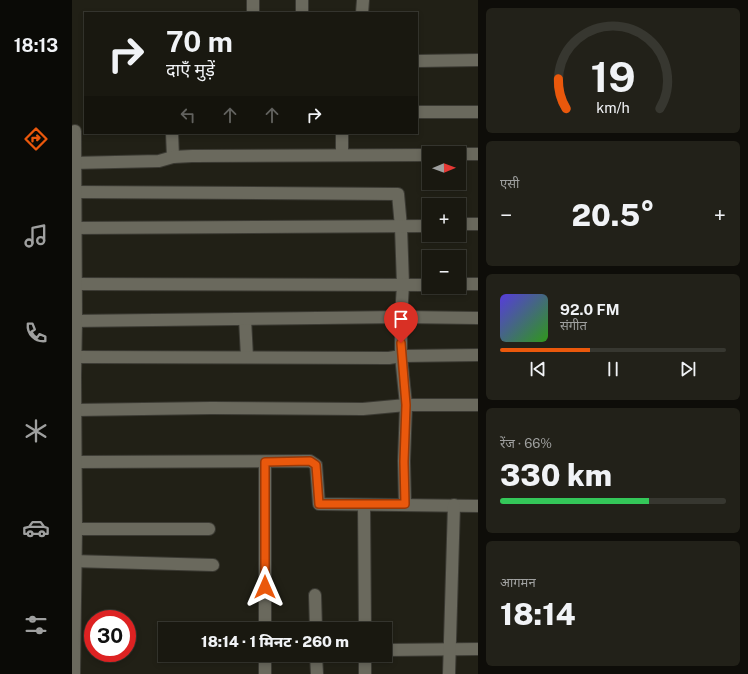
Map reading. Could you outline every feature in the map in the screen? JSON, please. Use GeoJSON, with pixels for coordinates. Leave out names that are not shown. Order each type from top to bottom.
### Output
{"type":"FeatureCollection","features":[{"type":"Feature","properties":{"kind":"street"},"geometry":{"type":"LineString","coordinates":[[253,0],[253,12]]}},
{"type":"Feature","properties":{"kind":"street"},"geometry":{"type":"LineString","coordinates":[[302,0],[302,12]]}},
{"type":"Feature","properties":{"kind":"street"},"geometry":{"type":"LineString","coordinates":[[362,12],[363,0]]}},
{"type":"Feature","properties":{"kind":"street"},"geometry":{"type":"LineString","coordinates":[[418,61],[478,60]]}},
{"type":"Feature","properties":{"kind":"street"},"geometry":{"type":"LineString","coordinates":[[418,112],[478,112]]}},
{"type":"Feature","properties":{"kind":"street"},"geometry":{"type":"LineString","coordinates":[[74,674],[73,561],[76,529],[76,462],[73,376],[75,192],[73,163],[75,131]]}},
{"type":"Feature","properties":{"kind":"street"},"geometry":{"type":"LineString","coordinates":[[172,134],[173,157]]}},
{"type":"Feature","properties":{"kind":"street"},"geometry":{"type":"LineString","coordinates":[[342,134],[342,155]]}},
{"type":"Feature","properties":{"kind":"street"},"geometry":{"type":"LineString","coordinates":[[73,163],[160,160],[173,157],[192,156],[422,154]]}},
{"type":"Feature","properties":{"kind":"street"},"geometry":{"type":"LineString","coordinates":[[466,154],[478,154]]}},
{"type":"Feature","properties":{"kind":"street"},"geometry":{"type":"LineString","coordinates":[[75,192],[396,193],[399,195],[402,227],[402,356],[406,405],[404,462],[405,504]]}},
{"type":"Feature","properties":{"kind":"street"},"geometry":{"type":"LineString","coordinates":[[466,224],[478,224]]}},
{"type":"Feature","properties":{"kind":"street"},"geometry":{"type":"LineString","coordinates":[[74,228],[422,226]]}},
{"type":"Feature","properties":{"kind":"street"},"geometry":{"type":"LineString","coordinates":[[74,284],[422,285]]}},
{"type":"Feature","properties":{"kind":"street"},"geometry":{"type":"LineString","coordinates":[[466,284],[478,284]]}},
{"type":"Feature","properties":{"kind":"street"},"geometry":{"type":"LineString","coordinates":[[74,321],[401,317],[478,318]]}},
{"type":"Feature","properties":{"kind":"street"},"geometry":{"type":"LineString","coordinates":[[245,320],[248,357]]}},
{"type":"Feature","properties":{"kind":"street"},"geometry":{"type":"LineString","coordinates":[[74,356],[389,358],[402,356],[478,355]]}},
{"type":"Feature","properties":{"kind":"street"},"geometry":{"type":"LineString","coordinates":[[75,410],[211,408],[363,409],[406,405],[478,405]]}},
{"type":"Feature","properties":{"kind":"street"},"geometry":{"type":"LineString","coordinates":[[76,462],[310,461],[314,462],[316,465],[319,504],[478,506]]}},
{"type":"Feature","properties":{"kind":"street"},"geometry":{"type":"LineString","coordinates":[[265,462],[265,622]]}},
{"type":"Feature","properties":{"kind":"street"},"geometry":{"type":"LineString","coordinates":[[364,504],[365,622]]}},
{"type":"Feature","properties":{"kind":"street"},"geometry":{"type":"LineString","coordinates":[[449,674],[454,505]]}},
{"type":"Feature","properties":{"kind":"street"},"geometry":{"type":"LineString","coordinates":[[76,529],[209,529]]}},
{"type":"Feature","properties":{"kind":"street"},"geometry":{"type":"LineString","coordinates":[[73,561],[214,565]]}},
{"type":"Feature","properties":{"kind":"street"},"geometry":{"type":"LineString","coordinates":[[315,595],[316,622]]}},
{"type":"Feature","properties":{"kind":"street"},"geometry":{"type":"LineString","coordinates":[[392,650],[478,649]]}},
{"type":"Feature","properties":{"kind":"street"},"geometry":{"type":"LineString","coordinates":[[265,662],[265,674]]}},
{"type":"Feature","properties":{"kind":"street"},"geometry":{"type":"LineString","coordinates":[[316,662],[317,674]]}},
{"type":"Feature","properties":{"kind":"street"},"geometry":{"type":"LineString","coordinates":[[365,662],[365,674]]}},
{"type":"Feature","properties":{"kind":"route"},"geometry":{"type":"LineString","coordinates":[[265,587],[265,462],[314,462],[316,465],[319,504],[405,504],[404,462],[406,405],[401,343]]}}]}
